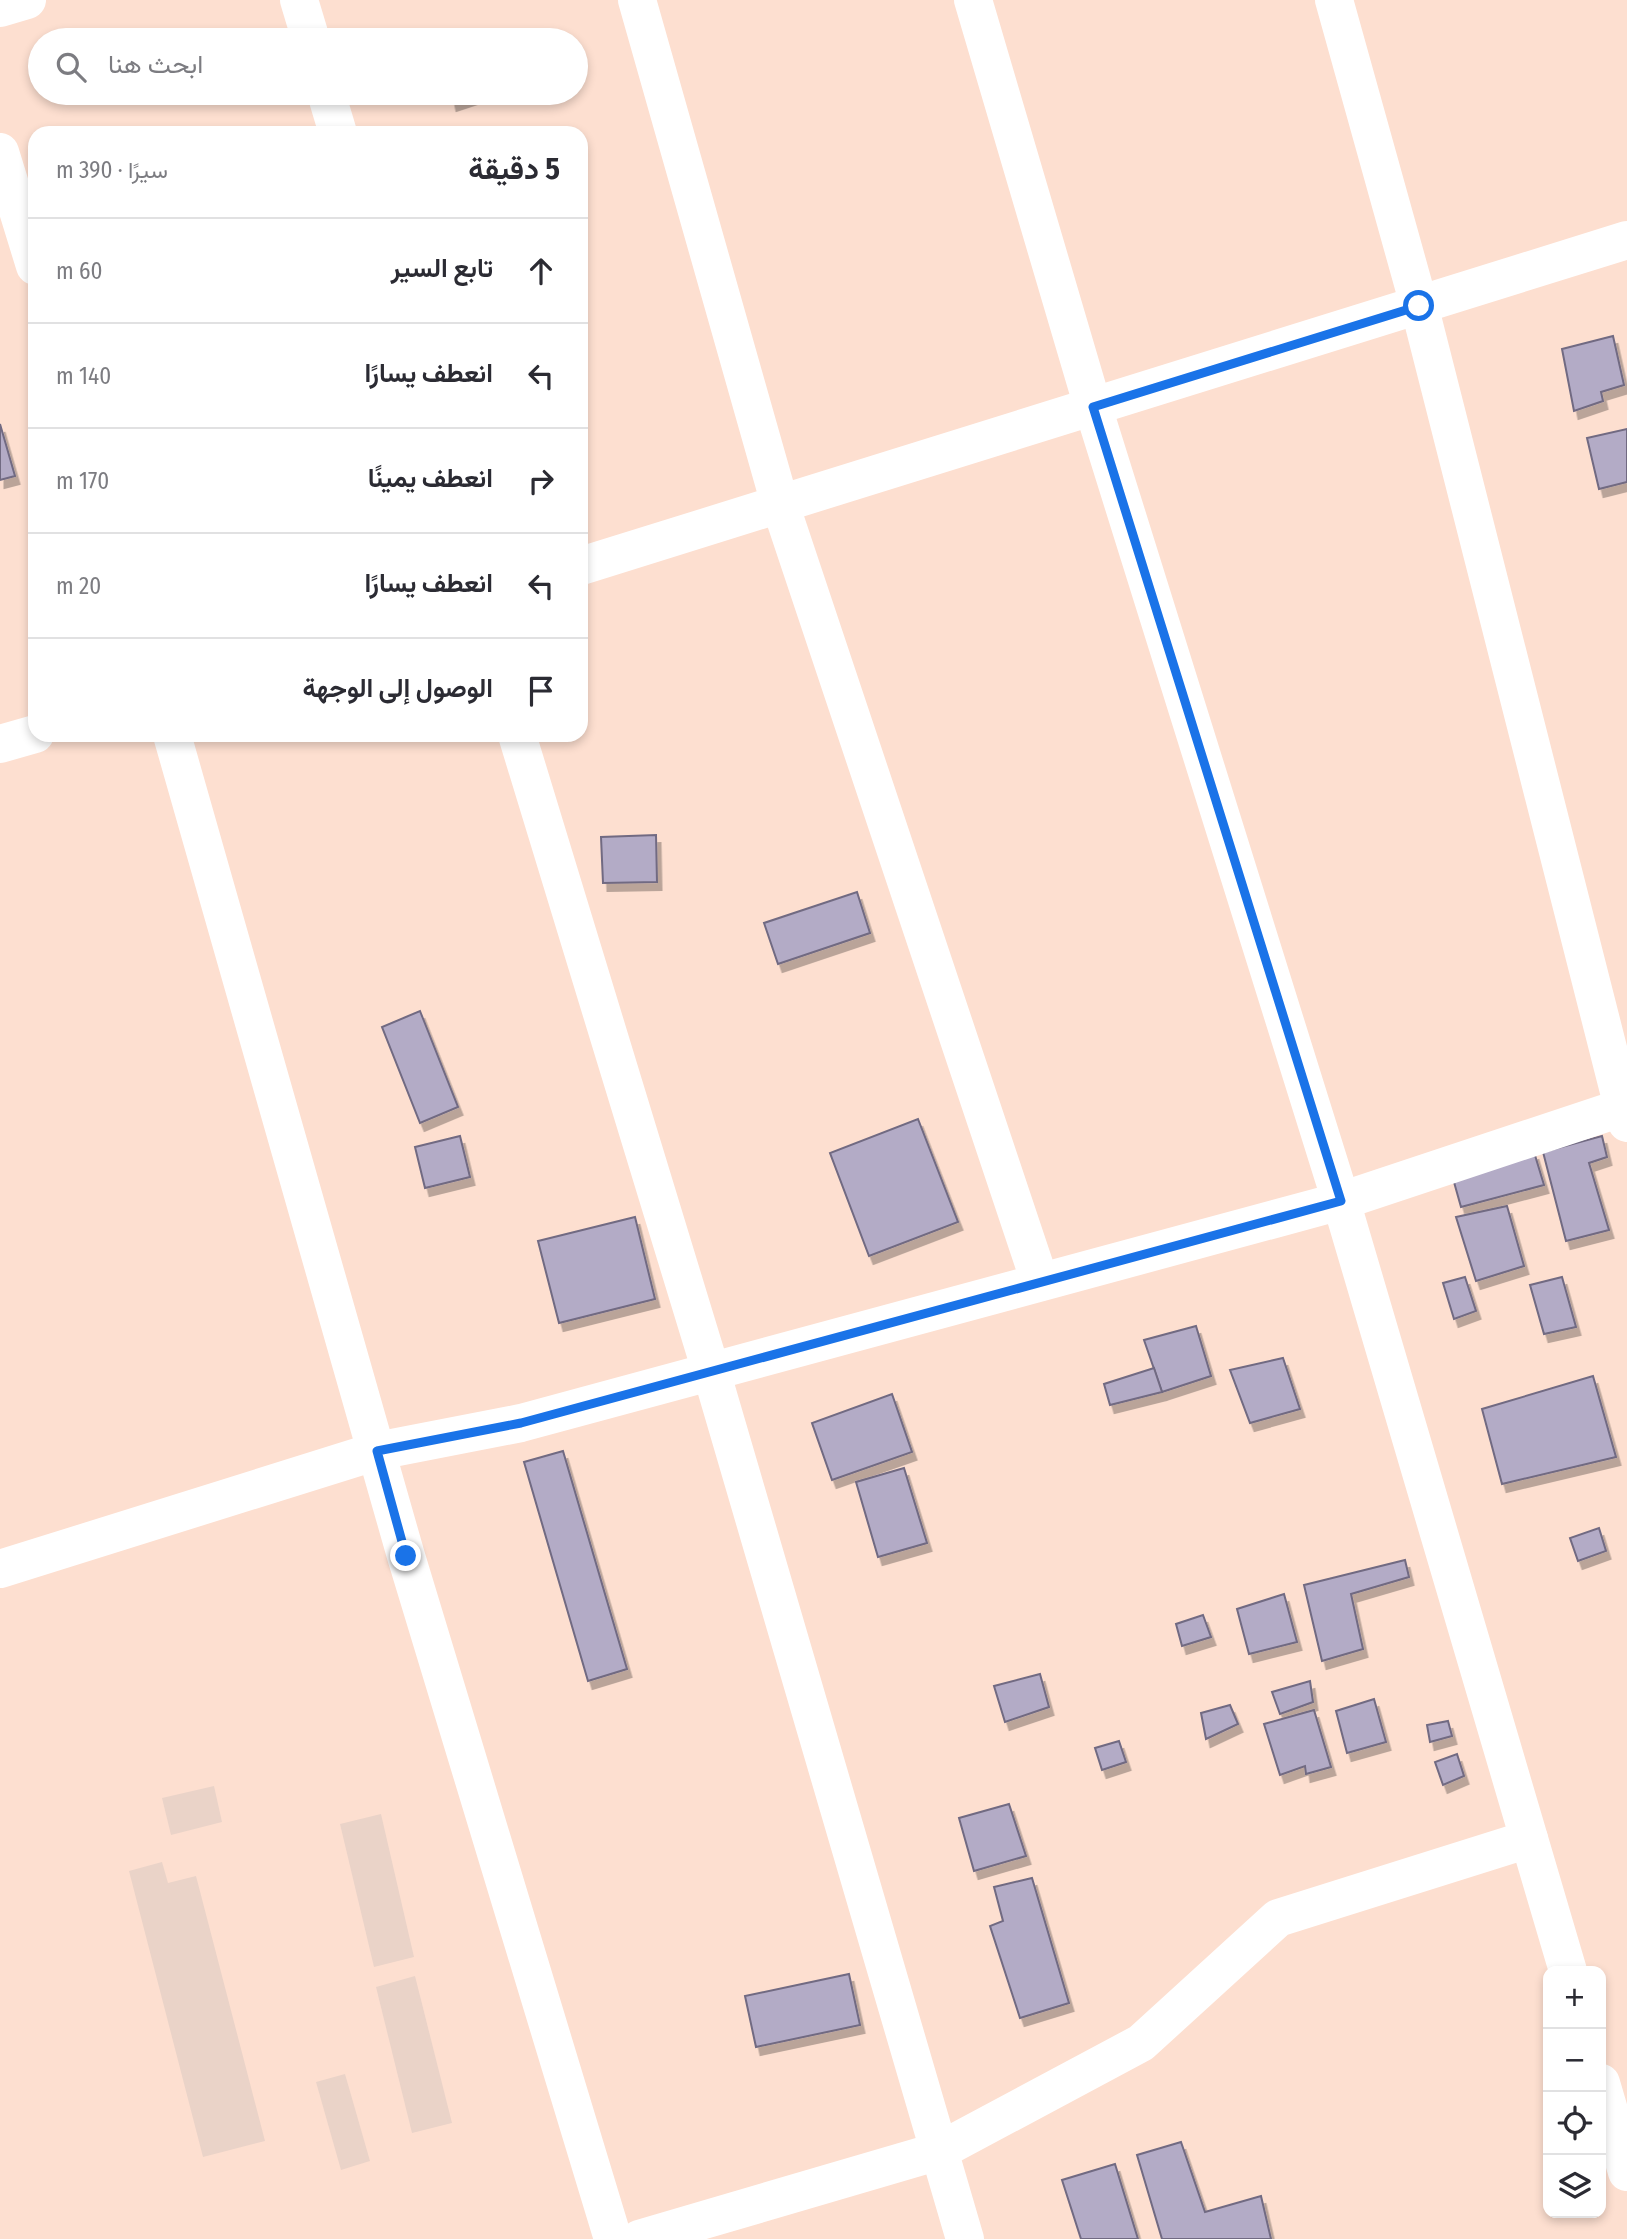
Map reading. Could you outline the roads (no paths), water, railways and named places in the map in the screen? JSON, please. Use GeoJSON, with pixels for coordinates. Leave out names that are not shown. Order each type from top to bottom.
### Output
{"type":"FeatureCollection","features":[{"type":"Feature","properties":{"kind":"street"},"geometry":{"type":"LineString","coordinates":[[0,8],[27,0]]}},
{"type":"Feature","properties":{"kind":"street"},"geometry":{"type":"LineString","coordinates":[[299,0],[307,28]]}},
{"type":"Feature","properties":{"kind":"street"},"geometry":{"type":"LineString","coordinates":[[637,0],[780,504],[1040,1282]]}},
{"type":"Feature","properties":{"kind":"street"},"geometry":{"type":"LineString","coordinates":[[973,0],[1093,407],[1341,1201],[1567,1966]]}},
{"type":"Feature","properties":{"kind":"street"},"geometry":{"type":"LineString","coordinates":[[0,1570],[377,1451],[521,1423],[1341,1201],[1626,1112],[1419,306],[1334,0]]}},
{"type":"Feature","properties":{"kind":"street"},"geometry":{"type":"LineString","coordinates":[[330,105],[336,126]]}},
{"type":"Feature","properties":{"kind":"street"},"geometry":{"type":"LineString","coordinates":[[0,152],[28,243]]}},
{"type":"Feature","properties":{"kind":"street"},"geometry":{"type":"LineString","coordinates":[[588,564],[1627,240]]}},
{"type":"Feature","properties":{"kind":"street"},"geometry":{"type":"LineString","coordinates":[[0,744],[28,736]]}},
{"type":"Feature","properties":{"kind":"street"},"geometry":{"type":"LineString","coordinates":[[174,742],[406,1556],[613,2239]]}},
{"type":"Feature","properties":{"kind":"street"},"geometry":{"type":"LineString","coordinates":[[519,742],[711,1371],[965,2239]]}},
{"type":"Feature","properties":{"kind":"street"},"geometry":{"type":"LineString","coordinates":[[639,2239],[939,2151],[1141,2043],[1278,1918],[1529,1839]]}},
{"type":"Feature","properties":{"kind":"street"},"geometry":{"type":"LineString","coordinates":[[1604,2092],[1627,2172]]}}]}
